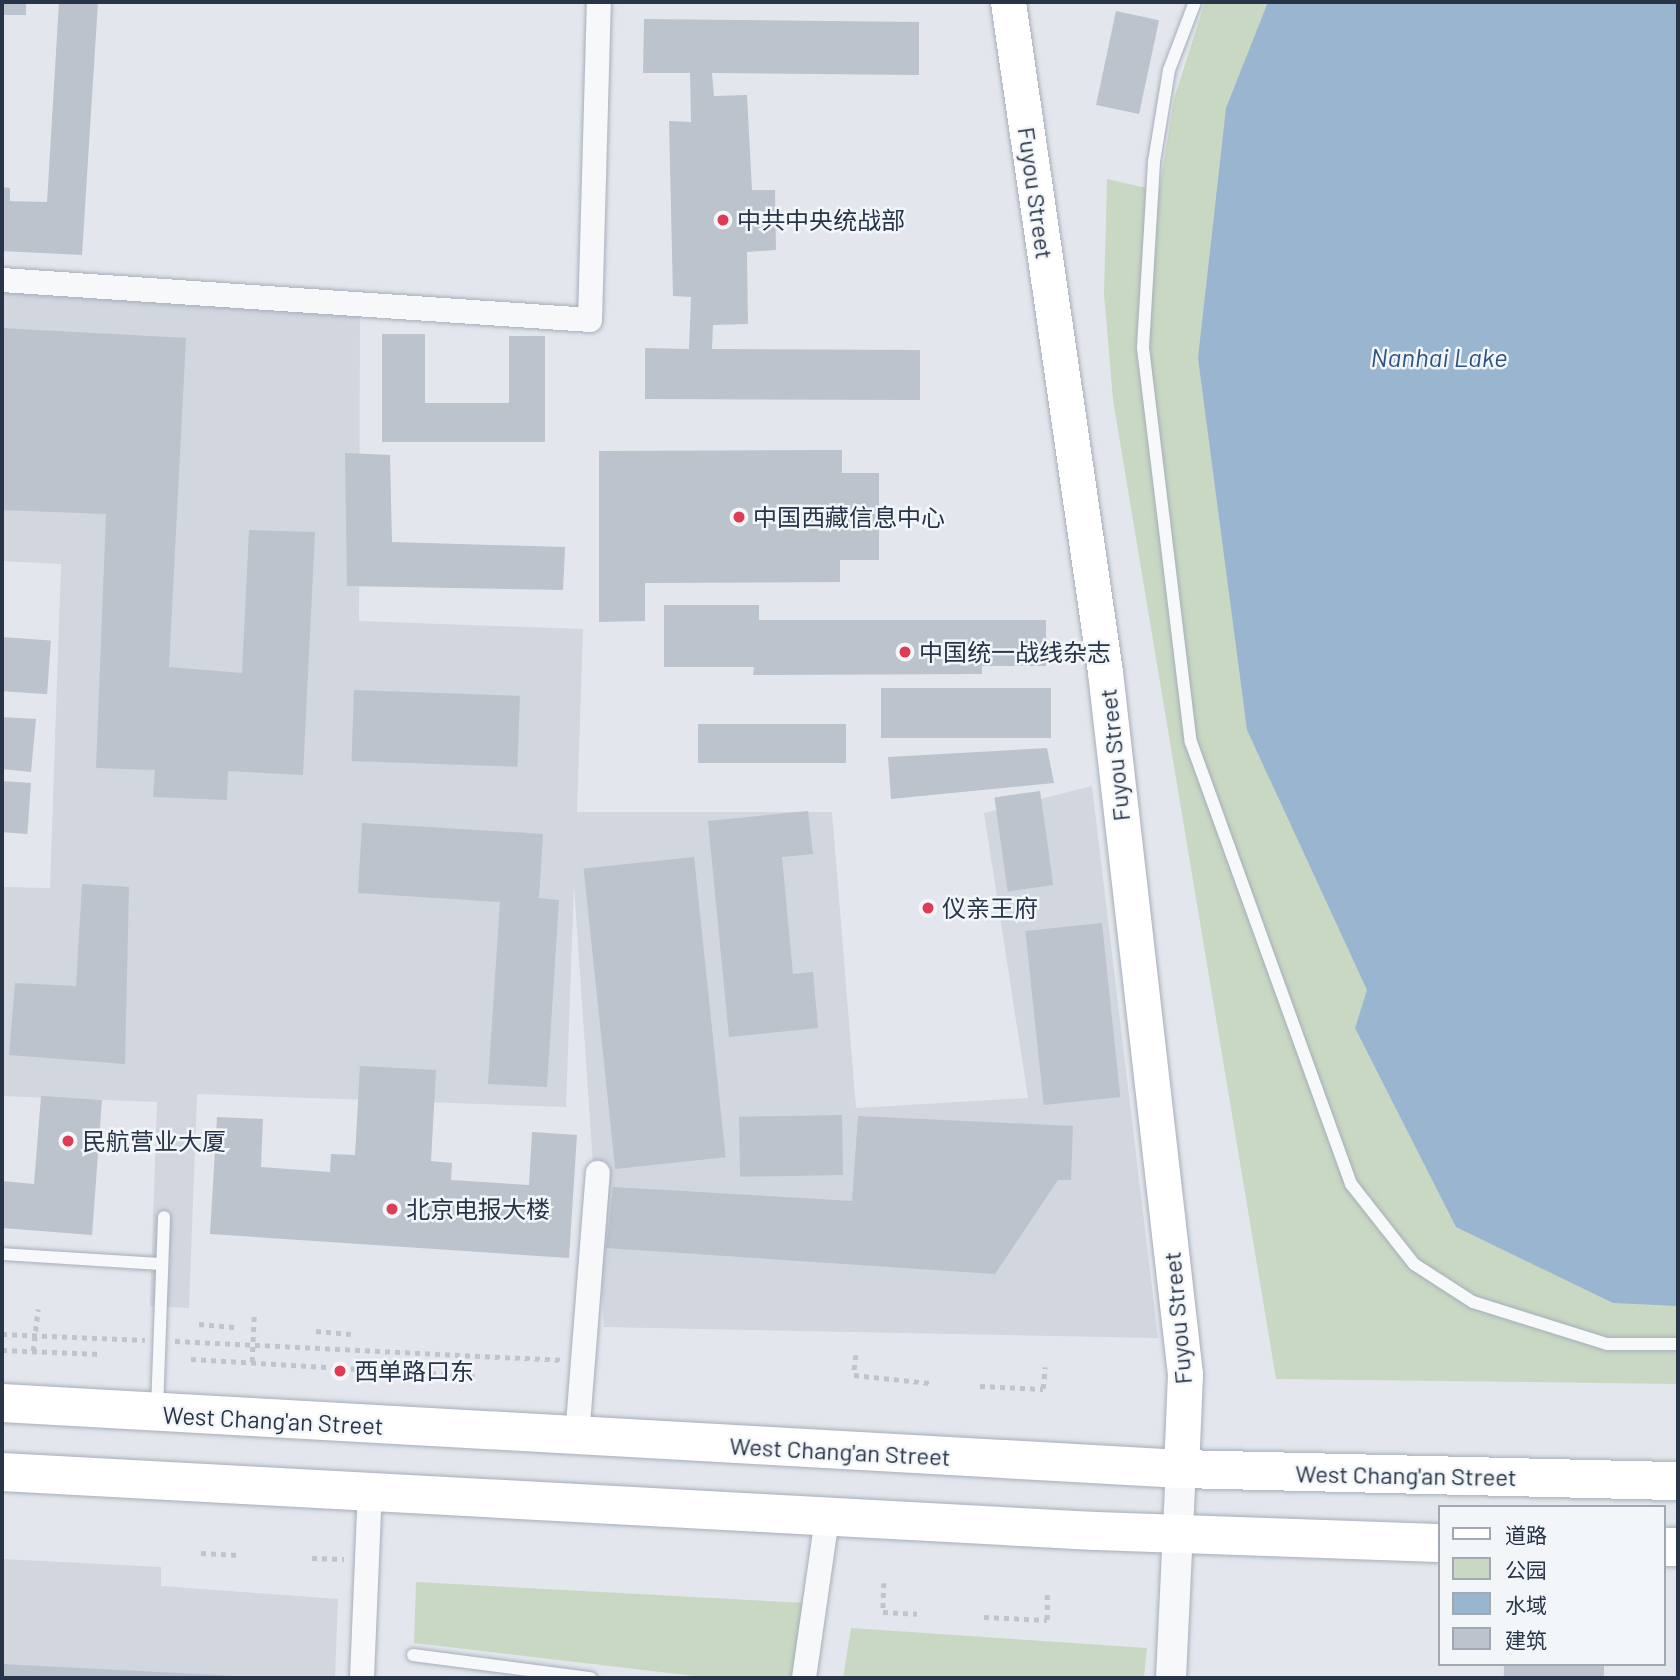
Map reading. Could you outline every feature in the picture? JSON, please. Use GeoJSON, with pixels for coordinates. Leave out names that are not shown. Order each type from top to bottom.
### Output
{"type":"FeatureCollection","features":[{"type":"Feature","properties":{"kind":"highway","name":"West Chang'an Street"},"geometry":{"type":"LineString","coordinates":[[2,1403],[1181,1469],[1678,1480]]}},
{"type":"Feature","properties":{"kind":"highway"},"geometry":{"type":"LineString","coordinates":[[2,1472],[827,1518],[1179,1535],[1438,1543]]}},
{"type":"Feature","properties":{"kind":"main road","name":"Fuyou Street"},"geometry":{"type":"LineString","coordinates":[[1008,2],[1105,672],[1185,1374],[1181,1469]]}},
{"type":"Feature","properties":{"kind":"street"},"geometry":{"type":"LineString","coordinates":[[2,280],[590,320],[599,2]]}},
{"type":"Feature","properties":{"kind":"street"},"geometry":{"type":"LineString","coordinates":[[577,1437],[598,1173]]}},
{"type":"Feature","properties":{"kind":"street"},"geometry":{"type":"LineString","coordinates":[[1171,1678],[1181,1469]]}},
{"type":"Feature","properties":{"kind":"street"},"geometry":{"type":"LineString","coordinates":[[362,1678],[370,1491]]}},
{"type":"Feature","properties":{"kind":"street"},"geometry":{"type":"LineString","coordinates":[[804,1678],[827,1518]]}},
{"type":"Feature","properties":{"kind":"lane"},"geometry":{"type":"LineString","coordinates":[[1195,2],[1169,70],[1156,149],[1143,348],[1191,742],[1351,1184],[1414,1265],[1473,1302],[1607,1344],[1678,1344]]}},
{"type":"Feature","properties":{"kind":"lane"},"geometry":{"type":"LineString","coordinates":[[157,1413],[164,1217]]}},
{"type":"Feature","properties":{"kind":"lane"},"geometry":{"type":"LineString","coordinates":[[2,1254],[162,1264]]}},
{"type":"Feature","properties":{"kind":"lane"},"geometry":{"type":"LineString","coordinates":[[413,1655],[591,1678]]}},
{"type":"Feature","properties":{"kind":"path"},"geometry":{"type":"LineString","coordinates":[[33,1351],[38,1309]]}},
{"type":"Feature","properties":{"kind":"path"},"geometry":{"type":"LineString","coordinates":[[252,1362],[254,1314]]}},
{"type":"Feature","properties":{"kind":"path"},"geometry":{"type":"LineString","coordinates":[[199,1324],[237,1326]]}},
{"type":"Feature","properties":{"kind":"path"},"geometry":{"type":"LineString","coordinates":[[316,1331],[351,1334]]}},
{"type":"Feature","properties":{"kind":"path"},"geometry":{"type":"LineString","coordinates":[[2,1334],[583,1361]]}},
{"type":"Feature","properties":{"kind":"path"},"geometry":{"type":"LineString","coordinates":[[2,1350],[100,1354]]}},
{"type":"Feature","properties":{"kind":"path"},"geometry":{"type":"LineString","coordinates":[[856,1355],[854,1375],[930,1383]]}},
{"type":"Feature","properties":{"kind":"path"},"geometry":{"type":"LineString","coordinates":[[191,1359],[474,1376]]}},
{"type":"Feature","properties":{"kind":"path"},"geometry":{"type":"LineString","coordinates":[[980,1386],[1043,1390],[1045,1367]]}},
{"type":"Feature","properties":{"kind":"path"},"geometry":{"type":"LineString","coordinates":[[201,1553],[238,1555]]}},
{"type":"Feature","properties":{"kind":"path"},"geometry":{"type":"LineString","coordinates":[[312,1558],[348,1559]]}},
{"type":"Feature","properties":{"kind":"path"},"geometry":{"type":"LineString","coordinates":[[884,1583],[883,1612],[917,1614]]}},
{"type":"Feature","properties":{"kind":"path"},"geometry":{"type":"LineString","coordinates":[[984,1617],[1046,1620],[1047,1592]]}},
{"type":"Feature","properties":{"kind":"shaded area"},"geometry":{"type":"Polygon","coordinates":[[[2,285],[360,314],[359,621],[583,629],[577,812],[832,812],[856,1108],[1028,1098],[984,813],[1092,786],[1158,1338],[604,1327],[574,885],[566,1107],[197,1094],[189,1308],[150,1306],[157,1102],[2,1096],[2,887],[50,888],[61,564],[2,561],[2,285]]]}},
{"type":"Feature","properties":{"kind":"shaded area"},"geometry":{"type":"Polygon","coordinates":[[[2,1559],[161,1567],[161,1586],[338,1599],[335,1678],[2,1678],[2,1559]]]}},
{"type":"Feature","properties":{"kind":"green space","name":"Nanhai Lake"},"geometry":{"type":"Polygon","coordinates":[[[1205,2],[1678,2],[1678,1384],[1276,1379],[1113,400],[1104,294],[1107,179],[1159,191],[1174,99],[1205,2]]]}},
{"type":"Feature","properties":{"kind":"green space"},"geometry":{"type":"Polygon","coordinates":[[[416,1582],[805,1603],[795,1678],[711,1678],[414,1643],[416,1582]]]}},
{"type":"Feature","properties":{"kind":"green space"},"geometry":{"type":"Polygon","coordinates":[[[851,1628],[1147,1648],[1144,1678],[843,1678],[851,1628]]]}},
{"type":"Feature","properties":{"kind":"water","name":"Nanhai Lake"},"geometry":{"type":"Polygon","coordinates":[[[1268,2],[1678,2],[1678,1306],[1613,1303],[1456,1227],[1355,1028],[1367,990],[1247,730],[1198,358],[1226,108],[1268,2]]]}},
{"type":"Feature","properties":{"kind":"building"},"geometry":{"type":"Polygon","coordinates":[[[2,2],[26,2],[26,15],[2,15],[2,2]]]}},
{"type":"Feature","properties":{"kind":"building"},"geometry":{"type":"Polygon","coordinates":[[[59,2],[98,2],[82,255],[2,251],[2,187],[10,188],[10,201],[47,202],[59,2]]]}},
{"type":"Feature","properties":{"kind":"building"},"geometry":{"type":"Polygon","coordinates":[[[1116,11],[1159,20],[1139,114],[1096,105],[1116,11]]]}},
{"type":"Feature","properties":{"kind":"building","name":"中共中央统战部"},"geometry":{"type":"Polygon","coordinates":[[[644,19],[919,22],[919,75],[712,73],[714,96],[747,95],[752,190],[775,190],[776,250],[747,252],[748,324],[713,325],[712,349],[920,350],[920,400],[645,399],[645,348],[689,349],[691,297],[673,296],[669,121],[691,122],[690,73],[643,73],[644,19]]]}},
{"type":"Feature","properties":{"kind":"building"},"geometry":{"type":"Polygon","coordinates":[[[2,328],[186,338],[169,667],[242,673],[249,530],[315,532],[303,775],[228,771],[227,800],[153,797],[155,770],[96,768],[106,514],[2,510],[2,328]]]}},
{"type":"Feature","properties":{"kind":"building"},"geometry":{"type":"Polygon","coordinates":[[[382,334],[425,334],[425,403],[509,403],[509,336],[545,336],[545,442],[382,442],[382,334]]]}},
{"type":"Feature","properties":{"kind":"building","name":"中国西藏信息中心"},"geometry":{"type":"Polygon","coordinates":[[[842,450],[842,473],[879,473],[879,560],[840,560],[840,582],[645,583],[645,621],[599,622],[599,451],[842,450]]]}},
{"type":"Feature","properties":{"kind":"building"},"geometry":{"type":"Polygon","coordinates":[[[345,453],[390,455],[392,542],[565,547],[563,590],[347,586],[345,453]]]}},
{"type":"Feature","properties":{"kind":"building"},"geometry":{"type":"Polygon","coordinates":[[[664,605],[759,605],[759,620],[1046,620],[1046,666],[982,666],[982,674],[753,675],[754,667],[664,667],[664,605]]]}},
{"type":"Feature","properties":{"kind":"building"},"geometry":{"type":"Polygon","coordinates":[[[2,637],[51,640],[47,694],[2,691],[2,637]]]}},
{"type":"Feature","properties":{"kind":"building"},"geometry":{"type":"Polygon","coordinates":[[[881,688],[1051,688],[1051,738],[881,738],[881,688]]]}},
{"type":"Feature","properties":{"kind":"building"},"geometry":{"type":"Polygon","coordinates":[[[354,690],[520,696],[517,767],[352,761],[354,690]]]}},
{"type":"Feature","properties":{"kind":"building"},"geometry":{"type":"Polygon","coordinates":[[[2,717],[36,719],[31,772],[2,769],[2,717]]]}},
{"type":"Feature","properties":{"kind":"building"},"geometry":{"type":"Polygon","coordinates":[[[698,724],[846,724],[846,763],[698,763],[698,724]]]}},
{"type":"Feature","properties":{"kind":"building"},"geometry":{"type":"Polygon","coordinates":[[[1047,748],[1054,783],[891,799],[888,757],[1047,748]]]}},
{"type":"Feature","properties":{"kind":"building"},"geometry":{"type":"Polygon","coordinates":[[[2,781],[31,783],[27,834],[2,832],[2,781]]]}},
{"type":"Feature","properties":{"kind":"building"},"geometry":{"type":"Polygon","coordinates":[[[1040,791],[1053,885],[1008,891],[994,797],[1040,791]]]}},
{"type":"Feature","properties":{"kind":"building"},"geometry":{"type":"Polygon","coordinates":[[[808,811],[813,854],[782,857],[793,974],[813,972],[818,1028],[729,1037],[708,821],[808,811]]]}},
{"type":"Feature","properties":{"kind":"building"},"geometry":{"type":"Polygon","coordinates":[[[362,823],[543,834],[539,898],[559,900],[547,1087],[488,1084],[500,902],[358,893],[362,823]]]}},
{"type":"Feature","properties":{"kind":"building"},"geometry":{"type":"Polygon","coordinates":[[[694,857],[726,1157],[615,1169],[584,869],[694,857]]]}},
{"type":"Feature","properties":{"kind":"building"},"geometry":{"type":"Polygon","coordinates":[[[82,884],[129,887],[125,1064],[9,1055],[15,983],[76,986],[82,884]]]}},
{"type":"Feature","properties":{"kind":"building"},"geometry":{"type":"Polygon","coordinates":[[[1102,923],[1120,1097],[1044,1105],[1025,931],[1102,923]]]}},
{"type":"Feature","properties":{"kind":"building","name":"北京电报大楼"},"geometry":{"type":"Polygon","coordinates":[[[360,1066],[436,1070],[431,1161],[452,1163],[451,1180],[529,1185],[532,1132],[577,1135],[569,1258],[210,1234],[217,1117],[263,1119],[261,1167],[330,1172],[331,1154],[355,1155],[360,1066]]]}},
{"type":"Feature","properties":{"kind":"building","name":"民航营业大厦"},"geometry":{"type":"Polygon","coordinates":[[[41,1096],[102,1100],[92,1235],[2,1228],[2,1181],[34,1184],[41,1096]]]}},
{"type":"Feature","properties":{"kind":"building"},"geometry":{"type":"Polygon","coordinates":[[[842,1115],[843,1175],[740,1177],[739,1117],[842,1115]]]}},
{"type":"Feature","properties":{"kind":"building"},"geometry":{"type":"Polygon","coordinates":[[[858,1116],[1073,1126],[1071,1180],[1058,1180],[995,1274],[606,1248],[613,1187],[852,1201],[858,1116]]]}},
{"type":"Feature","properties":{"kind":"building"},"geometry":{"type":"Polygon","coordinates":[[[2,1664],[236,1676],[236,1678],[2,1678],[2,1664]]]}},
{"type":"Feature","properties":{"kind":"building"},"geometry":{"type":"Polygon","coordinates":[[[1504,1666],[1604,1666],[1604,1678],[1504,1678],[1504,1666]]]}},
{"type":"Feature","properties":{"kind":"place","name":"中共中央统战部"},"geometry":{"type":"Point","coordinates":[723,220]}},
{"type":"Feature","properties":{"kind":"place","name":"中国西藏信息中心"},"geometry":{"type":"Point","coordinates":[739,517]}},
{"type":"Feature","properties":{"kind":"place","name":"中国统一战线杂志"},"geometry":{"type":"Point","coordinates":[905,652]}},
{"type":"Feature","properties":{"kind":"place","name":"仪亲王府"},"geometry":{"type":"Point","coordinates":[928,908]}},
{"type":"Feature","properties":{"kind":"place","name":"民航营业大厦"},"geometry":{"type":"Point","coordinates":[68,1141]}},
{"type":"Feature","properties":{"kind":"place","name":"北京电报大楼"},"geometry":{"type":"Point","coordinates":[392,1209]}},
{"type":"Feature","properties":{"kind":"place","name":"西单路口东"},"geometry":{"type":"Point","coordinates":[340,1371]}}]}
